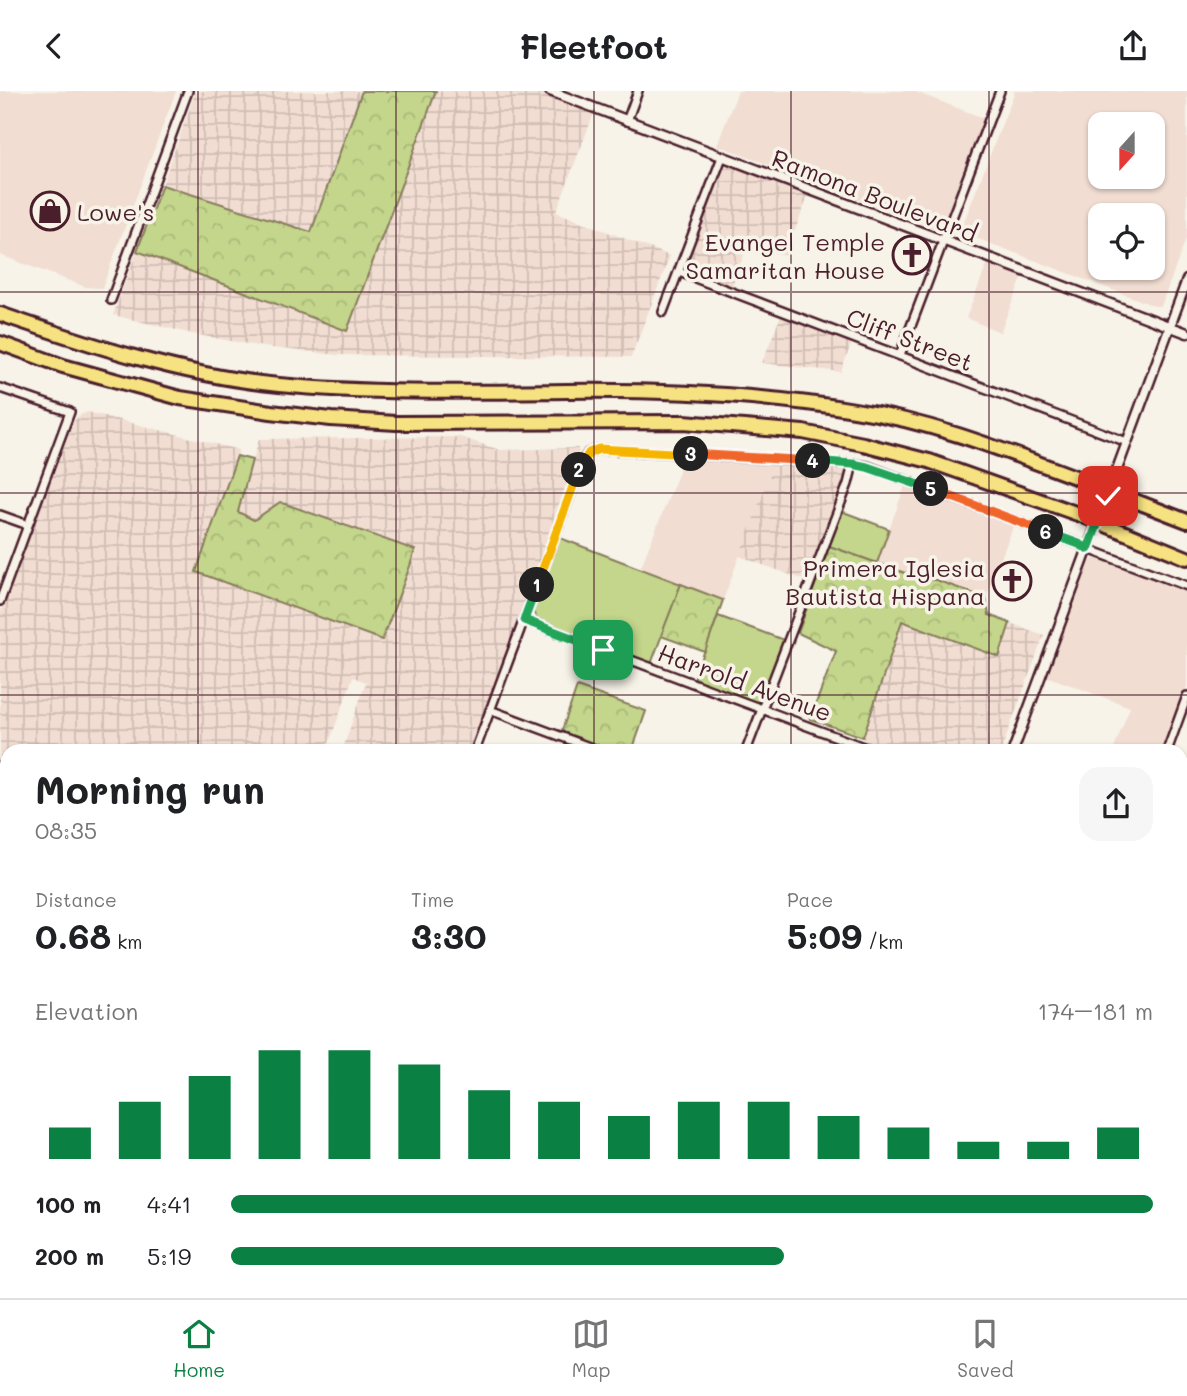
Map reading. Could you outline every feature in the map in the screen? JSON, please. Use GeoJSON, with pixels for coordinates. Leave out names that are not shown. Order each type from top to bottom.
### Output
{"type":"FeatureCollection","features":[{"type":"Feature","properties":{"kind":"highway"},"geometry":{"type":"LineString","coordinates":[[0,311],[46,330],[162,365],[276,385],[386,391],[645,392],[718,395],[859,410],[984,443],[1187,521]]}},
{"type":"Feature","properties":{"kind":"highway"},"geometry":{"type":"LineString","coordinates":[[0,343],[63,366],[180,398],[283,414],[396,423],[684,422],[803,432],[929,461],[1078,514],[1187,558]]}},
{"type":"Feature","properties":{"kind":"street"},"geometry":{"type":"LineString","coordinates":[[111,300],[188,91]]}},
{"type":"Feature","properties":{"kind":"street","name":"Ramona Boulevard"},"geometry":{"type":"LineString","coordinates":[[550,91],[1187,333]]}},
{"type":"Feature","properties":{"kind":"street"},"geometry":{"type":"LineString","coordinates":[[627,121],[638,91]]}},
{"type":"Feature","properties":{"kind":"street"},"geometry":{"type":"LineString","coordinates":[[900,355],[1000,91]]}},
{"type":"Feature","properties":{"kind":"street"},"geometry":{"type":"LineString","coordinates":[[663,312],[722,157]]}},
{"type":"Feature","properties":{"kind":"street","name":"Cliff Street"},"geometry":{"type":"LineString","coordinates":[[679,272],[1127,442]]}},
{"type":"Feature","properties":{"kind":"street"},"geometry":{"type":"LineString","coordinates":[[1016,744],[1187,280]]}},
{"type":"Feature","properties":{"kind":"street"},"geometry":{"type":"LineString","coordinates":[[0,388],[70,412],[0,601]]}},
{"type":"Feature","properties":{"kind":"street"},"geometry":{"type":"LineString","coordinates":[[478,744],[582,463],[589,453],[599,449],[853,464],[879,470],[1187,586]]}},
{"type":"Feature","properties":{"kind":"street"},"geometry":{"type":"LineString","coordinates":[[749,744],[848,484],[853,464]]}},
{"type":"Feature","properties":{"kind":"street"},"geometry":{"type":"LineString","coordinates":[[0,515],[28,525]]}},
{"type":"Feature","properties":{"kind":"street","name":"Harrold Avenue"},"geometry":{"type":"LineString","coordinates":[[524,620],[855,744]]}},
{"type":"Feature","properties":{"kind":"street"},"geometry":{"type":"LineString","coordinates":[[1170,744],[1187,696]]}},
{"type":"Feature","properties":{"kind":"street"},"geometry":{"type":"LineString","coordinates":[[490,710],[581,744]]}},
{"type":"Feature","properties":{"kind":"shaded area","name":"Lowe's"},"geometry":{"type":"Polygon","coordinates":[[[0,91],[176,91],[102,288],[86,287],[0,255],[0,91]]]}},
{"type":"Feature","properties":{"kind":"shaded area"},"geometry":{"type":"Polygon","coordinates":[[[196,91],[362,91],[311,232],[162,185],[196,91]]]}},
{"type":"Feature","properties":{"kind":"shaded area"},"geometry":{"type":"Polygon","coordinates":[[[436,91],[535,91],[594,113],[556,212],[670,256],[631,357],[338,355],[263,347],[113,315],[137,251],[347,331],[436,91]]]}},
{"type":"Feature","properties":{"kind":"shaded area"},"geometry":{"type":"Polygon","coordinates":[[[738,91],[913,91],[986,119],[945,227],[934,228],[717,145],[738,91]]]}},
{"type":"Feature","properties":{"kind":"shaded area"},"geometry":{"type":"Polygon","coordinates":[[[1015,91],[1187,91],[1187,236],[1161,306],[1155,306],[960,232],[1015,91]]]}},
{"type":"Feature","properties":{"kind":"shaded area"},"geometry":{"type":"Polygon","coordinates":[[[735,165],[809,194],[785,256],[749,242],[731,288],[690,272],[686,262],[721,171],[727,166],[735,165]]]}},
{"type":"Feature","properties":{"kind":"shaded area"},"geometry":{"type":"Polygon","coordinates":[[[988,262],[1023,276],[1000,332],[966,318],[988,262]]]}},
{"type":"Feature","properties":{"kind":"shaded area"},"geometry":{"type":"Polygon","coordinates":[[[781,315],[852,341],[841,372],[762,363],[781,315]]]}},
{"type":"Feature","properties":{"kind":"shaded area"},"geometry":{"type":"Polygon","coordinates":[[[88,412],[239,450],[196,572],[381,640],[410,566],[254,520],[238,512],[259,439],[460,437],[500,450],[578,448],[580,458],[475,744],[344,744],[366,682],[353,677],[329,744],[0,744],[0,614],[73,422],[88,412]]]}},
{"type":"Feature","properties":{"kind":"shaded area"},"geometry":{"type":"Polygon","coordinates":[[[684,458],[774,464],[723,600],[640,569],[679,472],[679,462],[684,458]]]}},
{"type":"Feature","properties":{"kind":"shaded area"},"geometry":{"type":"Polygon","coordinates":[[[774,464],[840,468],[846,475],[807,581],[739,556],[774,464]]]}},
{"type":"Feature","properties":{"kind":"shaded area"},"geometry":{"type":"Polygon","coordinates":[[[906,483],[1014,524],[986,598],[877,563],[906,483]]]}},
{"type":"Feature","properties":{"kind":"shaded area"},"geometry":{"type":"Polygon","coordinates":[[[1101,558],[1187,590],[1187,686],[1166,744],[1116,744],[1130,707],[1046,676],[1087,565],[1093,559],[1101,558]]]}},
{"type":"Feature","properties":{"kind":"shaded area"},"geometry":{"type":"Polygon","coordinates":[[[902,621],[999,657],[1010,623],[1044,635],[1004,744],[863,744],[863,737],[902,621]]]}},
{"type":"Feature","properties":{"kind":"green space"},"geometry":{"type":"Polygon","coordinates":[[[362,91],[436,91],[347,331],[137,251],[162,185],[311,232],[362,91]]]}},
{"type":"Feature","properties":{"kind":"green space"},"geometry":{"type":"Polygon","coordinates":[[[237,456],[252,460],[238,512],[254,520],[280,502],[415,550],[382,640],[196,572],[237,456]]]}},
{"type":"Feature","properties":{"kind":"green space"},"geometry":{"type":"Polygon","coordinates":[[[841,511],[889,529],[877,563],[829,546],[841,511]]]}},
{"type":"Feature","properties":{"kind":"green space"},"geometry":{"type":"Polygon","coordinates":[[[560,538],[681,584],[651,664],[537,619],[533,612],[560,538]]]}},
{"type":"Feature","properties":{"kind":"green space"},"geometry":{"type":"Polygon","coordinates":[[[829,546],[986,598],[989,615],[1010,623],[999,657],[902,621],[863,737],[810,719],[836,651],[798,633],[829,546]]]}},
{"type":"Feature","properties":{"kind":"green space"},"geometry":{"type":"Polygon","coordinates":[[[681,584],[723,600],[705,652],[661,636],[681,584]]]}},
{"type":"Feature","properties":{"kind":"green space"},"geometry":{"type":"Polygon","coordinates":[[[718,616],[784,640],[763,700],[753,703],[694,679],[718,616]]]}},
{"type":"Feature","properties":{"kind":"green space"},"geometry":{"type":"Polygon","coordinates":[[[577,687],[646,711],[634,744],[590,744],[561,733],[577,687]]]}},
{"type":"Feature","properties":{"kind":"place","name":"Lowe's"},"geometry":{"type":"Point","coordinates":[50,211]}},
{"type":"Feature","properties":{"kind":"place","name":"Evangel Temple Samaritan House"},"geometry":{"type":"Point","coordinates":[912,255]}},
{"type":"Feature","properties":{"kind":"place","name":"Primera Iglesia Bautista Hispana"},"geometry":{"type":"Point","coordinates":[1012,581]}},
{"type":"Feature","properties":{"kind":"route"},"geometry":{"type":"LineString","coordinates":[[603,650],[524,620],[582,463],[589,453],[599,449],[853,464],[879,470],[1088,549],[1108,496]]}}]}
